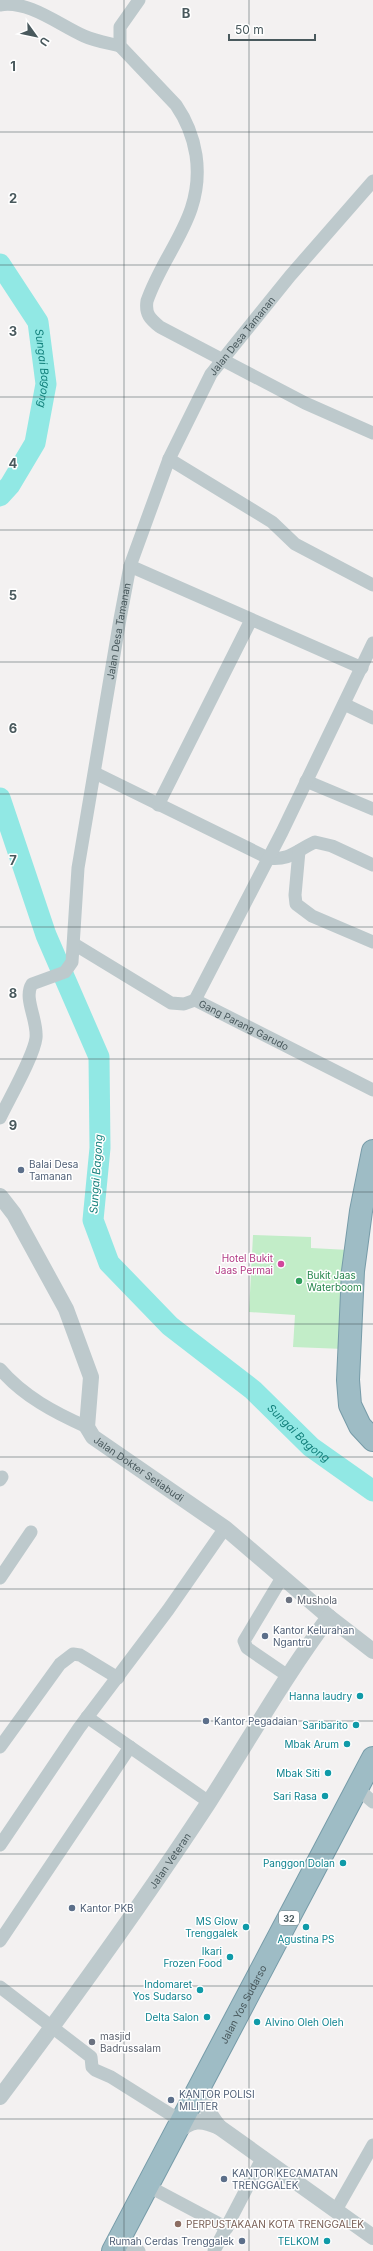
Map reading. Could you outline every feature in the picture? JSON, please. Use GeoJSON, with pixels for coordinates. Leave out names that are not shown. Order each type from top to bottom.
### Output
{"type":"FeatureCollection","features":[{"type":"Feature","properties":{"kind":"highway"},"geometry":{"type":"LineString","coordinates":[[373,1151],[361,1211],[353,1272],[348,1380],[350,1405],[360,1426],[373,1440]]}},
{"type":"Feature","properties":{"kind":"highway","name":"Jalan Yos Sudarso"},"geometry":{"type":"LineString","coordinates":[[116,2245],[205,2077],[365,1796],[373,1758]]}},
{"type":"Feature","properties":{"kind":"street"},"geometry":{"type":"LineString","coordinates":[[120,46],[120,27],[139,0]]}},
{"type":"Feature","properties":{"kind":"street"},"geometry":{"type":"LineString","coordinates":[[0,5],[7,2],[25,4],[85,36],[120,46],[168,96],[183,115],[191,130],[198,168],[195,202],[185,226],[149,295],[146,308],[150,319],[160,327],[305,403],[373,433]]}},
{"type":"Feature","properties":{"kind":"street","name":"Jalan Desa Tamanan"},"geometry":{"type":"LineString","coordinates":[[0,1118],[6,1092],[29,1058],[36,1039],[35,1018],[29,998],[29,988],[32,984],[66,972],[72,962],[78,868],[95,773],[109,677],[130,566],[169,459],[206,382],[290,276],[373,182]]}},
{"type":"Feature","properties":{"kind":"street"},"geometry":{"type":"LineString","coordinates":[[169,459],[272,522],[296,544],[373,585]]}},
{"type":"Feature","properties":{"kind":"street"},"geometry":{"type":"LineString","coordinates":[[130,566],[362,668]]}},
{"type":"Feature","properties":{"kind":"street"},"geometry":{"type":"LineString","coordinates":[[158,805],[250,620]]}},
{"type":"Feature","properties":{"kind":"street"},"geometry":{"type":"LineString","coordinates":[[195,1000],[268,858],[373,643]]}},
{"type":"Feature","properties":{"kind":"street"},"geometry":{"type":"LineString","coordinates":[[344,704],[373,718]]}},
{"type":"Feature","properties":{"kind":"street"},"geometry":{"type":"LineString","coordinates":[[95,773],[268,858],[280,860],[315,842],[323,843],[373,866]]}},
{"type":"Feature","properties":{"kind":"street"},"geometry":{"type":"LineString","coordinates":[[306,781],[373,809]]}},
{"type":"Feature","properties":{"kind":"street"},"geometry":{"type":"LineString","coordinates":[[299,851],[295,895],[296,904],[312,916],[373,942]]}},
{"type":"Feature","properties":{"kind":"street","name":"Gang Parang Garudo"},"geometry":{"type":"LineString","coordinates":[[74,944],[171,1003],[184,1004],[195,1000],[373,1090]]}},
{"type":"Feature","properties":{"kind":"street","name":"Jalan Dokter Setiabudi"},"geometry":{"type":"LineString","coordinates":[[1,1200],[14,1214],[66,1309],[91,1377],[87,1427],[92,1436],[225,1528],[283,1576],[329,1617],[373,1651]]}},
{"type":"Feature","properties":{"kind":"street"},"geometry":{"type":"LineString","coordinates":[[0,1369],[13,1384],[38,1402],[64,1417],[87,1427]]}},
{"type":"Feature","properties":{"kind":"street"},"geometry":{"type":"LineString","coordinates":[[0,1845],[87,1717],[168,1610],[225,1528]]}},
{"type":"Feature","properties":{"kind":"street"},"geometry":{"type":"LineString","coordinates":[[0,1578],[31,1532]]}},
{"type":"Feature","properties":{"kind":"street"},"geometry":{"type":"LineString","coordinates":[[283,1576],[244,1641],[247,1648],[288,1676]]}},
{"type":"Feature","properties":{"kind":"street","name":"Jalan Veteran"},"geometry":{"type":"LineString","coordinates":[[0,2097],[74,1999],[209,1802],[268,1711],[288,1676],[329,1617]]}},
{"type":"Feature","properties":{"kind":"street"},"geometry":{"type":"LineString","coordinates":[[0,1747],[60,1664],[72,1654],[80,1655],[118,1678]]}},
{"type":"Feature","properties":{"kind":"street"},"geometry":{"type":"LineString","coordinates":[[87,1717],[209,1802]]}},
{"type":"Feature","properties":{"kind":"street"},"geometry":{"type":"LineString","coordinates":[[0,1941],[130,1746]]}},
{"type":"Feature","properties":{"kind":"street"},"geometry":{"type":"LineString","coordinates":[[0,1987],[91,2057],[92,2067],[95,2070],[111,2077],[178,2127],[195,2120],[204,2121],[219,2126]]}},
{"type":"Feature","properties":{"kind":"street"},"geometry":{"type":"LineString","coordinates":[[205,2077],[202,2090],[204,2103],[211,2117],[219,2126],[373,2237]]}},
{"type":"Feature","properties":{"kind":"street"},"geometry":{"type":"LineString","coordinates":[[336,2210],[373,2145]]}},
{"type":"Feature","properties":{"kind":"street"},"geometry":{"type":"LineString","coordinates":[[214,2251],[263,2157]]}},
{"type":"Feature","properties":{"kind":"street"},"geometry":{"type":"LineString","coordinates":[[148,2186],[227,2228]]}},
{"type":"Feature","properties":{"kind":"street"},"geometry":{"type":"LineString","coordinates":[[116,2245],[139,2251]]}},
{"type":"Feature","properties":{"kind":"green space","name":"Bukit Jaas Waterboom"},"geometry":{"type":"Polygon","coordinates":[[[253,1235],[311,1237],[311,1248],[349,1250],[344,1349],[293,1347],[295,1315],[249,1312],[253,1235]]]}},
{"type":"Feature","properties":{"kind":"waterway","name":"Sungai Bagong"},"geometry":{"type":"LineString","coordinates":[[0,264],[38,322],[46,384],[35,443],[10,485],[0,496]]}},
{"type":"Feature","properties":{"kind":"waterway","name":"Sungai Bagong"},"geometry":{"type":"LineString","coordinates":[[0,798],[46,935],[99,1057],[100,1148],[93,1220],[109,1263],[170,1326],[253,1390],[311,1447],[373,1491]]}},
{"type":"Feature","properties":{"kind":"place","name":"Balai Desa Tamanan"},"geometry":{"type":"Point","coordinates":[21,1170]}},
{"type":"Feature","properties":{"kind":"place","name":"Hotel Bukit Jaas Permai"},"geometry":{"type":"Point","coordinates":[281,1264]}},
{"type":"Feature","properties":{"kind":"place","name":"Bukit Jaas Waterboom"},"geometry":{"type":"Point","coordinates":[299,1281]}},
{"type":"Feature","properties":{"kind":"place","name":"Mushola"},"geometry":{"type":"Point","coordinates":[289,1600]}},
{"type":"Feature","properties":{"kind":"place","name":"Kantor Kelurahan Ngantru"},"geometry":{"type":"Point","coordinates":[265,1636]}},
{"type":"Feature","properties":{"kind":"place","name":"Hanna laudry"},"geometry":{"type":"Point","coordinates":[360,1696]}},
{"type":"Feature","properties":{"kind":"place","name":"Kantor Pegadaian"},"geometry":{"type":"Point","coordinates":[206,1721]}},
{"type":"Feature","properties":{"kind":"place","name":"Saribarito"},"geometry":{"type":"Point","coordinates":[356,1725]}},
{"type":"Feature","properties":{"kind":"place","name":"Mbak Arum"},"geometry":{"type":"Point","coordinates":[347,1744]}},
{"type":"Feature","properties":{"kind":"place","name":"Mbak Siti"},"geometry":{"type":"Point","coordinates":[328,1773]}},
{"type":"Feature","properties":{"kind":"place","name":"Sari Rasa"},"geometry":{"type":"Point","coordinates":[325,1796]}},
{"type":"Feature","properties":{"kind":"place","name":"Panggon Dolan"},"geometry":{"type":"Point","coordinates":[343,1863]}},
{"type":"Feature","properties":{"kind":"place","name":"Kantor PKB"},"geometry":{"type":"Point","coordinates":[72,1908]}},
{"type":"Feature","properties":{"kind":"place","name":"MS Glow Trenggalek"},"geometry":{"type":"Point","coordinates":[246,1927]}},
{"type":"Feature","properties":{"kind":"place","name":"Agustina PS"},"geometry":{"type":"Point","coordinates":[306,1927]}},
{"type":"Feature","properties":{"kind":"place","name":"Ikari Frozen Food"},"geometry":{"type":"Point","coordinates":[230,1957]}},
{"type":"Feature","properties":{"kind":"place","name":"Indomaret Yos Sudarso"},"geometry":{"type":"Point","coordinates":[200,1990]}},
{"type":"Feature","properties":{"kind":"place","name":"Delta Salon"},"geometry":{"type":"Point","coordinates":[207,2017]}},
{"type":"Feature","properties":{"kind":"place","name":"Alvino Oleh Oleh"},"geometry":{"type":"Point","coordinates":[257,2022]}},
{"type":"Feature","properties":{"kind":"place","name":"masjid Badrussalam"},"geometry":{"type":"Point","coordinates":[92,2042]}},
{"type":"Feature","properties":{"kind":"place","name":"KANTOR POLISI MILITER"},"geometry":{"type":"Point","coordinates":[171,2100]}},
{"type":"Feature","properties":{"kind":"place","name":"KANTOR KECAMATAN TRENGGALEK"},"geometry":{"type":"Point","coordinates":[224,2179]}},
{"type":"Feature","properties":{"kind":"place","name":"PERPUSTAKAAN KOTA TRENGGALEK"},"geometry":{"type":"Point","coordinates":[178,2224]}},
{"type":"Feature","properties":{"kind":"place","name":"Rumah Cerdas Trenggalek"},"geometry":{"type":"Point","coordinates":[242,2241]}},
{"type":"Feature","properties":{"kind":"place","name":"TELKOM"},"geometry":{"type":"Point","coordinates":[327,2241]}}]}
